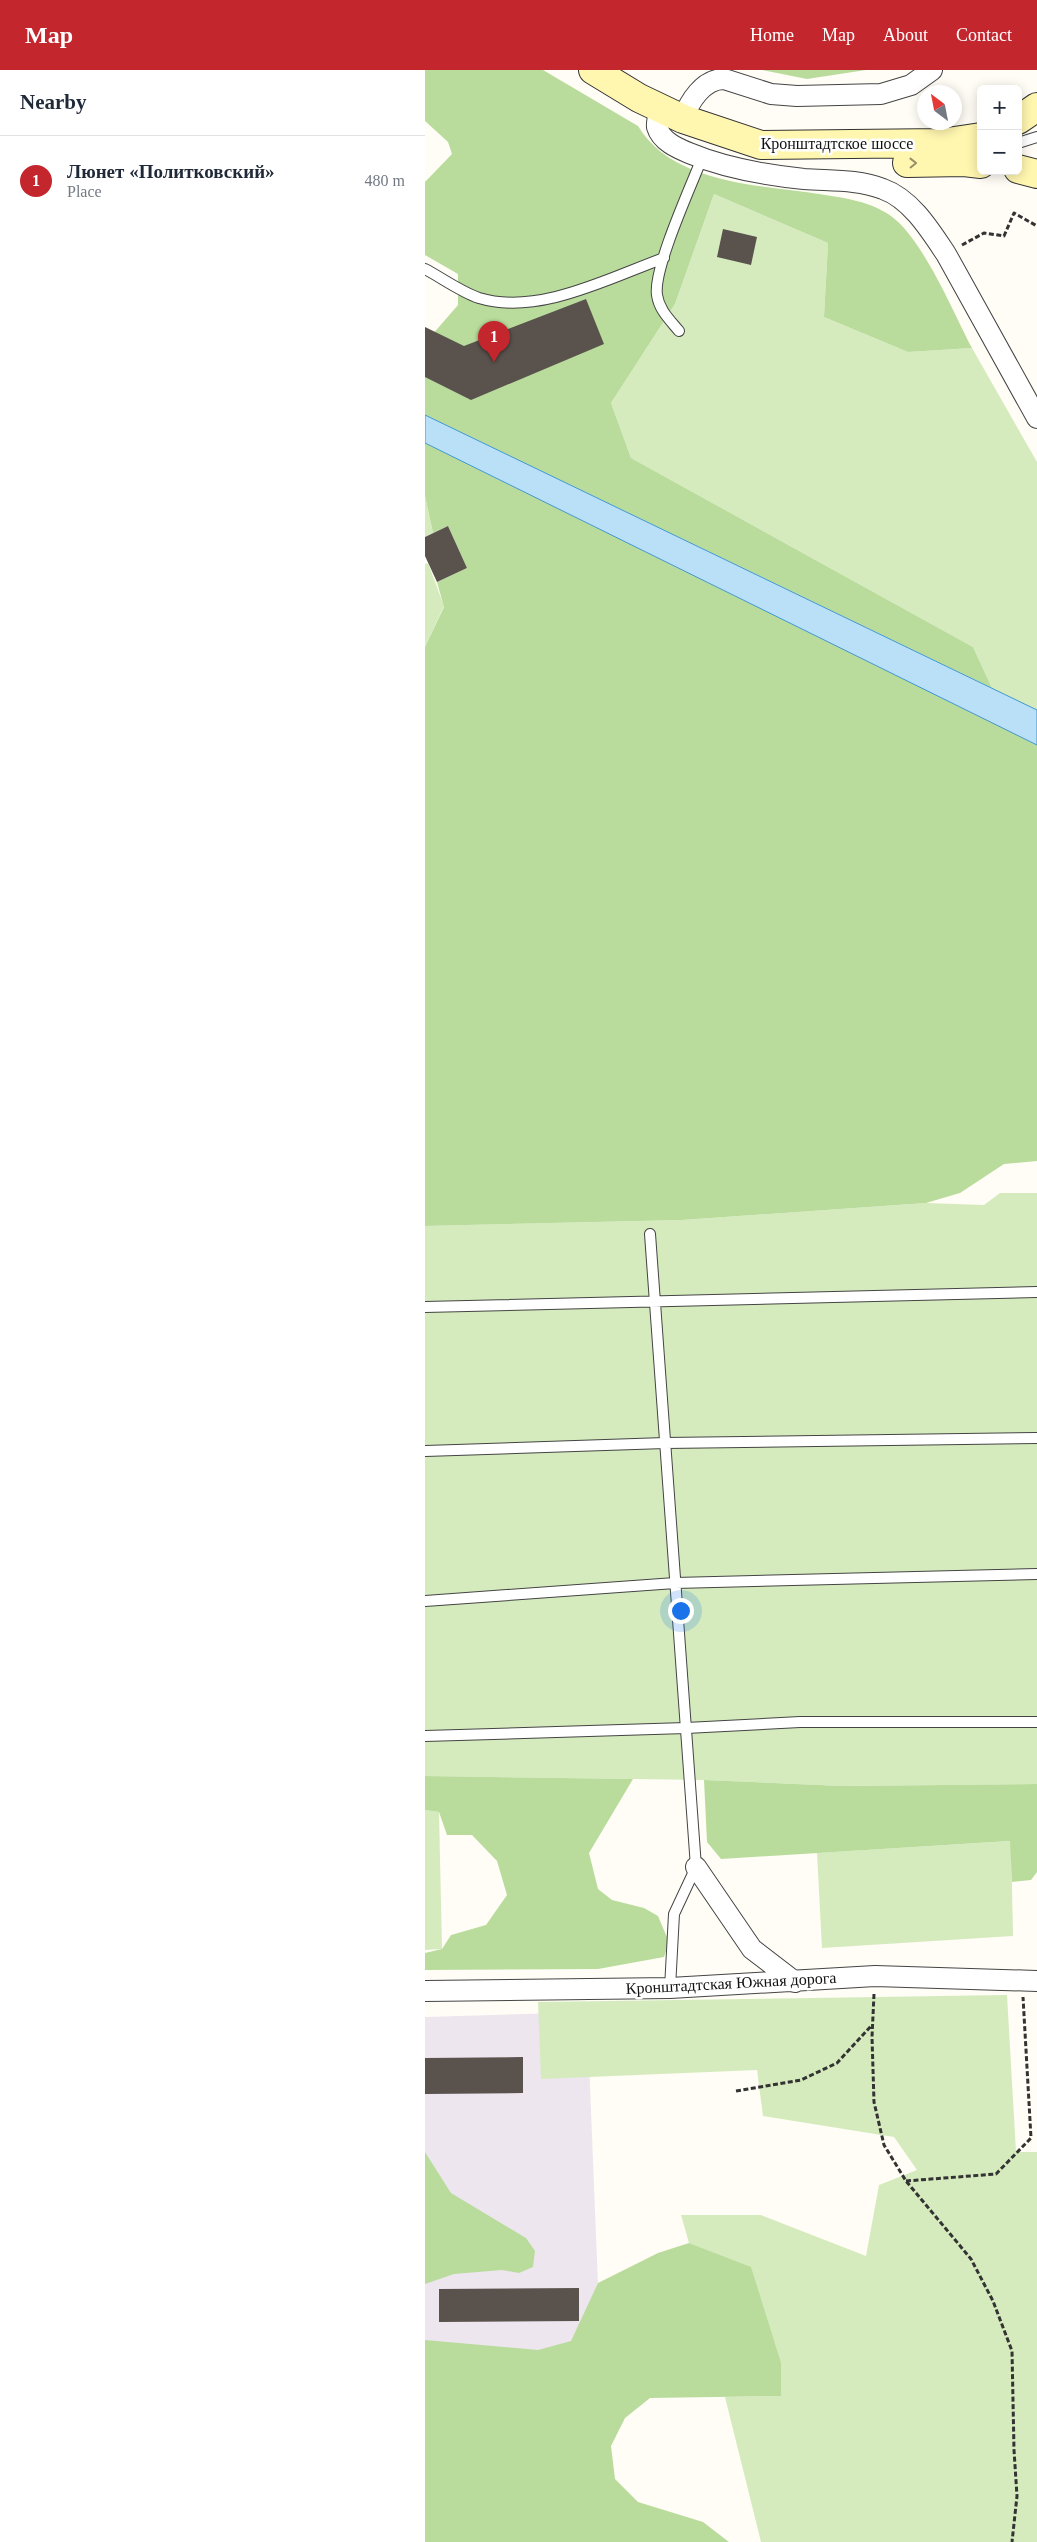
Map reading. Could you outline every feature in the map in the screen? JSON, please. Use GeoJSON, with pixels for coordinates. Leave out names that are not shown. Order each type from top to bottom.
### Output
{"type":"FeatureCollection","features":[{"type":"Feature","properties":{"kind":"street","name":"Кронштадтское шоссе"},"geometry":{"type":"LineString","coordinates":[[593,70],[672,114],[761,145],[848,164],[977,153]]}},
{"type":"Feature","properties":{"kind":"street"},"geometry":{"type":"LineString","coordinates":[[932,70],[911,85],[881,94],[771,94],[731,81],[716,79],[657,126],[662,137],[675,147],[702,158],[759,173],[804,179],[858,181],[885,189],[912,208],[931,231],[946,254],[1037,418]]}},
{"type":"Feature","properties":{"kind":"street"},"geometry":{"type":"LineString","coordinates":[[1022,117],[1037,107]]}},
{"type":"Feature","properties":{"kind":"street"},"geometry":{"type":"LineString","coordinates":[[1022,124],[1037,119]]}},
{"type":"Feature","properties":{"kind":"street"},"geometry":{"type":"LineString","coordinates":[[1022,158],[1037,157]]}},
{"type":"Feature","properties":{"kind":"street"},"geometry":{"type":"LineString","coordinates":[[1022,170],[1037,174]]}},
{"type":"Feature","properties":{"kind":"street"},"geometry":{"type":"LineString","coordinates":[[696,1868],[752,1949],[795,1982]]}},
{"type":"Feature","properties":{"kind":"street","name":"Кронштадтская Южная дорога"},"geometry":{"type":"LineString","coordinates":[[425,1990],[670,1988],[875,1976],[1030,1981]]}},
{"type":"Feature","properties":{"kind":"lane"},"geometry":{"type":"LineString","coordinates":[[1022,142],[1037,137]]}},
{"type":"Feature","properties":{"kind":"lane"},"geometry":{"type":"LineString","coordinates":[[679,330],[662,310],[657,294],[664,258],[702,158]]}},
{"type":"Feature","properties":{"kind":"lane"},"geometry":{"type":"LineString","coordinates":[[425,269],[478,297],[509,304],[556,298],[664,258]]}},
{"type":"Feature","properties":{"kind":"lane"},"geometry":{"type":"LineString","coordinates":[[650,1234],[696,1868],[674,1914],[670,1988]]}},
{"type":"Feature","properties":{"kind":"lane"},"geometry":{"type":"LineString","coordinates":[[425,1307],[1037,1292]]}},
{"type":"Feature","properties":{"kind":"lane"},"geometry":{"type":"LineString","coordinates":[[425,1451],[665,1443],[1037,1438]]}},
{"type":"Feature","properties":{"kind":"lane"},"geometry":{"type":"LineString","coordinates":[[425,1600],[675,1583],[1037,1574]]}},
{"type":"Feature","properties":{"kind":"lane"},"geometry":{"type":"LineString","coordinates":[[425,1736],[686,1728],[800,1722],[1037,1722]]}},
{"type":"Feature","properties":{"kind":"path"},"geometry":{"type":"LineString","coordinates":[[946,254],[984,233],[1004,236],[1014,213],[1037,226]]}},
{"type":"Feature","properties":{"kind":"path"},"geometry":{"type":"LineString","coordinates":[[875,1976],[873,2024],[874,2102],[884,2145],[906,2181],[971,2259],[993,2301],[1012,2351],[1017,2496],[1012,2542]]}},
{"type":"Feature","properties":{"kind":"path"},"geometry":{"type":"LineString","coordinates":[[906,2181],[996,2174],[1031,2138],[1030,1981]]}},
{"type":"Feature","properties":{"kind":"path"},"geometry":{"type":"LineString","coordinates":[[736,2091],[801,2080],[837,2063],[873,2024]]}},
{"type":"Feature","properties":{"kind":"shaded area"},"geometry":{"type":"Polygon","coordinates":[[[587,2012],[602,2383],[425,2396],[425,2017],[587,2012]]]}},
{"type":"Feature","properties":{"kind":"green space"},"geometry":{"type":"Polygon","coordinates":[[[425,70],[543,70],[638,126],[653,145],[673,160],[695,171],[745,184],[857,201],[883,211],[903,227],[926,258],[972,348],[908,352],[824,317],[828,243],[714,194],[675,304],[611,403],[631,458],[973,647],[992,688],[425,415],[425,343],[458,305],[458,274],[425,255],[425,182],[452,154],[448,142],[425,121],[425,70]]]}},
{"type":"Feature","properties":{"kind":"green space"},"geometry":{"type":"Polygon","coordinates":[[[762,70],[866,70],[807,79],[762,70]]]}},
{"type":"Feature","properties":{"kind":"green space"},"geometry":{"type":"Polygon","coordinates":[[[714,194],[828,243],[824,317],[908,352],[972,348],[1037,462],[1037,710],[992,688],[973,647],[631,458],[611,403],[675,304],[714,194]]]}},
{"type":"Feature","properties":{"kind":"green space"},"geometry":{"type":"Polygon","coordinates":[[[425,443],[1037,745],[1037,1161],[1004,1164],[960,1193],[926,1203],[682,1220],[425,1226],[425,647],[444,607],[437,582],[467,568],[448,526],[433,533],[425,496],[425,443]]]}},
{"type":"Feature","properties":{"kind":"green space"},"geometry":{"type":"Polygon","coordinates":[[[425,496],[433,533],[425,537],[425,496]]]}},
{"type":"Feature","properties":{"kind":"green space"},"geometry":{"type":"Polygon","coordinates":[[[428,563],[444,606],[425,647],[425,564],[428,563]]]}},
{"type":"Feature","properties":{"kind":"green space"},"geometry":{"type":"Polygon","coordinates":[[[1000,1193],[1037,1193],[1037,1784],[842,1786],[704,1780],[425,1776],[425,1226],[682,1220],[926,1203],[984,1205],[1000,1193]]]}},
{"type":"Feature","properties":{"kind":"green space"},"geometry":{"type":"Polygon","coordinates":[[[425,1776],[633,1779],[589,1853],[598,1889],[612,1900],[644,1908],[658,1916],[669,1942],[664,1957],[598,1969],[425,1970],[425,1953],[442,1949],[451,1935],[486,1925],[507,1895],[497,1861],[472,1835],[447,1835],[439,1812],[425,1810],[425,1776]]]}},
{"type":"Feature","properties":{"kind":"green space"},"geometry":{"type":"Polygon","coordinates":[[[704,1780],[842,1786],[1037,1784],[1037,1872],[1031,1880],[1012,1882],[1010,1841],[721,1859],[707,1842],[704,1780]]]}},
{"type":"Feature","properties":{"kind":"green space"},"geometry":{"type":"Polygon","coordinates":[[[425,1810],[439,1812],[442,1949],[425,1950],[425,1810]]]}},
{"type":"Feature","properties":{"kind":"green space"},"geometry":{"type":"Polygon","coordinates":[[[1011,1841],[1013,1936],[822,1948],[817,1853],[1011,1841]]]}},
{"type":"Feature","properties":{"kind":"green space"},"geometry":{"type":"Polygon","coordinates":[[[1007,1995],[1016,2152],[1037,2152],[1037,2542],[761,2542],[725,2397],[781,2396],[751,2268],[689,2243],[681,2215],[761,2215],[866,2256],[879,2185],[917,2170],[894,2137],[763,2116],[757,2070],[541,2079],[538,2002],[1007,1995]]]}},
{"type":"Feature","properties":{"kind":"green space"},"geometry":{"type":"Polygon","coordinates":[[[425,2152],[451,2193],[526,2238],[535,2251],[533,2267],[519,2273],[502,2270],[454,2274],[425,2284],[425,2152]]]}},
{"type":"Feature","properties":{"kind":"green space"},"geometry":{"type":"Polygon","coordinates":[[[689,2243],[751,2267],[781,2363],[781,2396],[650,2398],[625,2418],[611,2446],[615,2479],[638,2502],[703,2522],[729,2542],[425,2542],[425,2340],[538,2350],[571,2341],[598,2283],[658,2253],[689,2243]]]}},
{"type":"Feature","properties":{"kind":"water"},"geometry":{"type":"Polygon","coordinates":[[[425,415],[1037,710],[1037,745],[425,443],[425,415]]]}},
{"type":"Feature","properties":{"kind":"building"},"geometry":{"type":"Polygon","coordinates":[[[723,229],[757,237],[751,265],[717,257],[723,229]]]}},
{"type":"Feature","properties":{"kind":"building"},"geometry":{"type":"Polygon","coordinates":[[[586,299],[604,344],[471,400],[425,377],[425,327],[464,346],[586,299]]]}},
{"type":"Feature","properties":{"kind":"building"},"geometry":{"type":"Polygon","coordinates":[[[448,526],[467,568],[437,582],[425,556],[425,537],[448,526]]]}},
{"type":"Feature","properties":{"kind":"building"},"geometry":{"type":"Polygon","coordinates":[[[523,2057],[523,2093],[425,2094],[425,2058],[523,2057]]]}},
{"type":"Feature","properties":{"kind":"building"},"geometry":{"type":"Polygon","coordinates":[[[579,2288],[579,2321],[439,2322],[439,2289],[579,2288]]]}},
{"type":"Feature","properties":{"kind":"place","name":"Люнет «Политковский»"},"geometry":{"type":"Point","coordinates":[494,362]}}]}
